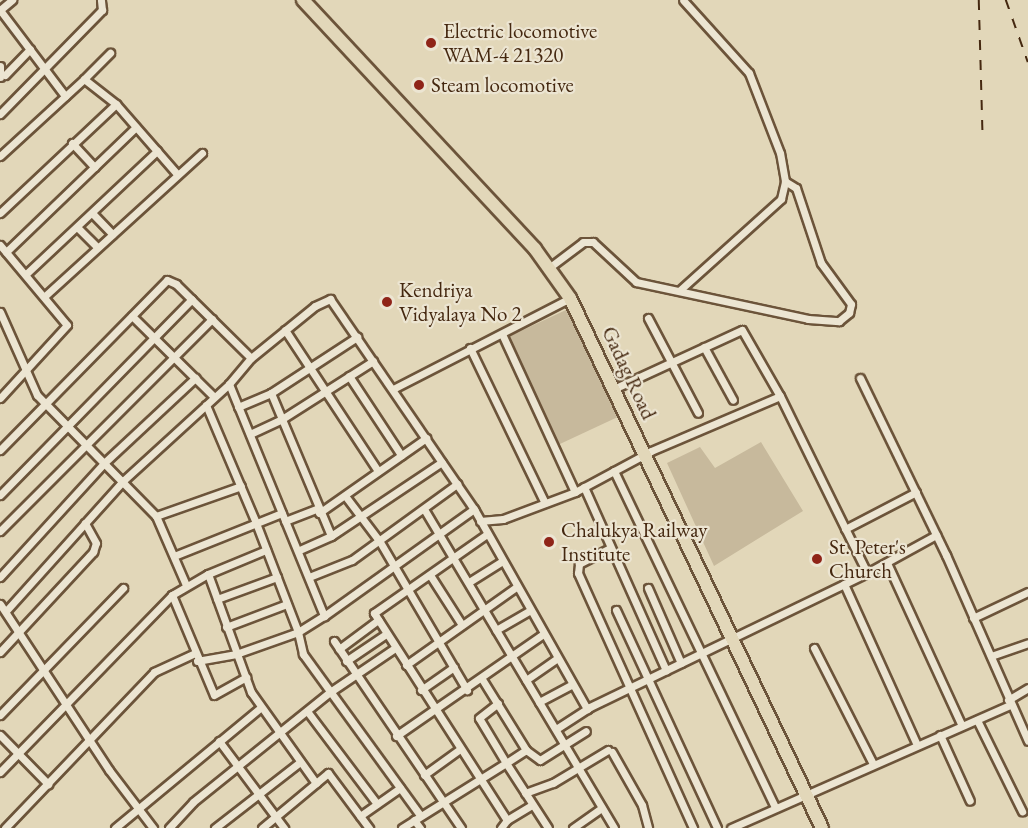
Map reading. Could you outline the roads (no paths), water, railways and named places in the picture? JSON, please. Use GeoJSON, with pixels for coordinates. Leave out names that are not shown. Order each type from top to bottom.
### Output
{"type":"FeatureCollection","features":[{"type":"Feature","properties":{"kind":"highway","name":"Gadag Road"},"geometry":{"type":"LineString","coordinates":[[303,0],[535,249],[570,298],[648,453],[808,792],[822,828]]}},
{"type":"Feature","properties":{"kind":"highway","name":"Gadag Road"},"geometry":{"type":"LineString","coordinates":[[311,0],[554,264],[591,324],[648,453]]}},
{"type":"Feature","properties":{"kind":"highway","name":"Gadag Road"},"geometry":{"type":"LineString","coordinates":[[808,792],[829,828]]}},
{"type":"Feature","properties":{"kind":"street"},"geometry":{"type":"LineString","coordinates":[[12,0],[0,10],[65,96]]}},
{"type":"Feature","properties":{"kind":"street"},"geometry":{"type":"LineString","coordinates":[[0,114],[46,70],[102,10],[101,0]]}},
{"type":"Feature","properties":{"kind":"street"},"geometry":{"type":"LineString","coordinates":[[680,290],[782,199],[785,181],[780,153],[749,73],[683,0]]}},
{"type":"Feature","properties":{"kind":"street"},"geometry":{"type":"LineString","coordinates":[[2,76],[30,49]]}},
{"type":"Feature","properties":{"kind":"street"},"geometry":{"type":"LineString","coordinates":[[0,156],[110,53]]}},
{"type":"Feature","properties":{"kind":"street"},"geometry":{"type":"LineString","coordinates":[[0,66],[2,76]]}},
{"type":"Feature","properties":{"kind":"street"},"geometry":{"type":"LineString","coordinates":[[84,79],[116,104],[177,174]]}},
{"type":"Feature","properties":{"kind":"street"},"geometry":{"type":"LineString","coordinates":[[0,213],[116,104]]}},
{"type":"Feature","properties":{"kind":"street"},"geometry":{"type":"LineString","coordinates":[[6,252],[136,127]]}},
{"type":"Feature","properties":{"kind":"street"},"geometry":{"type":"LineString","coordinates":[[72,143],[94,167]]}},
{"type":"Feature","properties":{"kind":"street"},"geometry":{"type":"LineString","coordinates":[[26,274],[93,214],[157,151]]}},
{"type":"Feature","properties":{"kind":"street"},"geometry":{"type":"LineString","coordinates":[[46,296],[202,153]]}},
{"type":"Feature","properties":{"kind":"street"},"geometry":{"type":"LineString","coordinates":[[554,264],[583,242],[592,242],[628,278],[808,319],[832,322],[844,318],[850,308],[848,299],[821,263],[796,188],[785,181]]}},
{"type":"Feature","properties":{"kind":"street"},"geometry":{"type":"LineString","coordinates":[[93,214],[112,234]]}},
{"type":"Feature","properties":{"kind":"street"},"geometry":{"type":"LineString","coordinates":[[77,228],[97,247]]}},
{"type":"Feature","properties":{"kind":"street"},"geometry":{"type":"LineString","coordinates":[[0,245],[65,319],[67,328],[0,398]]}},
{"type":"Feature","properties":{"kind":"street"},"geometry":{"type":"LineString","coordinates":[[0,450],[170,280],[251,358]]}},
{"type":"Feature","properties":{"kind":"street"},"geometry":{"type":"LineString","coordinates":[[393,389],[570,298]]}},
{"type":"Feature","properties":{"kind":"street"},"geometry":{"type":"LineString","coordinates":[[0,495],[192,299]]}},
{"type":"Feature","properties":{"kind":"street"},"geometry":{"type":"LineString","coordinates":[[152,827],[2,608],[124,480],[229,384],[251,358],[285,330],[330,299],[474,509],[570,685],[587,709]]}},
{"type":"Feature","properties":{"kind":"street"},"geometry":{"type":"LineString","coordinates":[[0,312],[26,372],[46,404],[67,427],[124,480],[156,516],[186,585]]}},
{"type":"Feature","properties":{"kind":"street"},"geometry":{"type":"LineString","coordinates":[[132,316],[214,398]]}},
{"type":"Feature","properties":{"kind":"street"},"geometry":{"type":"LineString","coordinates":[[648,318],[698,413]]}},
{"type":"Feature","properties":{"kind":"street"},"geometry":{"type":"LineString","coordinates":[[0,531],[212,319]]}},
{"type":"Feature","properties":{"kind":"street"},"geometry":{"type":"LineString","coordinates":[[285,330],[378,471]]}},
{"type":"Feature","properties":{"kind":"street"},"geometry":{"type":"LineString","coordinates":[[620,386],[744,331],[780,396],[867,573]]}},
{"type":"Feature","properties":{"kind":"street"},"geometry":{"type":"LineString","coordinates":[[502,334],[575,492]]}},
{"type":"Feature","properties":{"kind":"street"},"geometry":{"type":"LineString","coordinates":[[238,407],[271,393],[357,337]]}},
{"type":"Feature","properties":{"kind":"street"},"geometry":{"type":"LineString","coordinates":[[704,347],[732,400]]}},
{"type":"Feature","properties":{"kind":"street"},"geometry":{"type":"LineString","coordinates":[[470,348],[545,503]]}},
{"type":"Feature","properties":{"kind":"street"},"geometry":{"type":"LineString","coordinates":[[250,434],[282,419],[373,361]]}},
{"type":"Feature","properties":{"kind":"street"},"geometry":{"type":"LineString","coordinates":[[349,376],[401,455]]}},
{"type":"Feature","properties":{"kind":"street"},"geometry":{"type":"LineString","coordinates":[[0,577],[104,463],[195,378]]}},
{"type":"Feature","properties":{"kind":"street"},"geometry":{"type":"LineString","coordinates":[[860,378],[936,535],[991,656],[1009,703],[1028,741]]}},
{"type":"Feature","properties":{"kind":"street"},"geometry":{"type":"LineString","coordinates":[[229,384],[324,616]]}},
{"type":"Feature","properties":{"kind":"street"},"geometry":{"type":"LineString","coordinates":[[271,393],[318,511],[331,536]]}},
{"type":"Feature","properties":{"kind":"street"},"geometry":{"type":"LineString","coordinates":[[480,521],[503,519],[575,492],[648,453],[780,396]]}},
{"type":"Feature","properties":{"kind":"street"},"geometry":{"type":"LineString","coordinates":[[206,405],[256,523],[298,632],[303,654],[400,788],[417,817],[420,828]]}},
{"type":"Feature","properties":{"kind":"street"},"geometry":{"type":"LineString","coordinates":[[285,521],[318,511],[345,497],[426,438]]}},
{"type":"Feature","properties":{"kind":"street"},"geometry":{"type":"LineString","coordinates":[[298,551],[363,518],[442,462]]}},
{"type":"Feature","properties":{"kind":"street"},"geometry":{"type":"LineString","coordinates":[[615,471],[775,807]]}},
{"type":"Feature","properties":{"kind":"street"},"geometry":{"type":"LineString","coordinates":[[309,577],[352,560],[380,542],[457,484]]}},
{"type":"Feature","properties":{"kind":"street"},"geometry":{"type":"LineString","coordinates":[[156,516],[241,486]]}},
{"type":"Feature","properties":{"kind":"street"},"geometry":{"type":"LineString","coordinates":[[584,487],[666,670]]}},
{"type":"Feature","properties":{"kind":"street"},"geometry":{"type":"LineString","coordinates":[[845,529],[916,492]]}},
{"type":"Feature","properties":{"kind":"street"},"geometry":{"type":"LineString","coordinates":[[345,497],[380,542],[467,690]]}},
{"type":"Feature","properties":{"kind":"street"},"geometry":{"type":"LineString","coordinates":[[424,509],[614,828]]}},
{"type":"Feature","properties":{"kind":"street"},"geometry":{"type":"LineString","coordinates":[[5,828],[158,669],[196,657],[236,654],[298,632],[395,567],[474,509]]}},
{"type":"Feature","properties":{"kind":"street"},"geometry":{"type":"LineString","coordinates":[[174,556],[282,513]]}},
{"type":"Feature","properties":{"kind":"street"},"geometry":{"type":"LineString","coordinates":[[0,652],[93,552],[96,543],[85,523]]}},
{"type":"Feature","properties":{"kind":"street"},"geometry":{"type":"LineString","coordinates":[[487,534],[409,591],[374,613],[435,712],[507,820]]}},
{"type":"Feature","properties":{"kind":"street"},"geometry":{"type":"LineString","coordinates":[[556,729],[587,709],[867,573],[936,535]]}},
{"type":"Feature","properties":{"kind":"street"},"geometry":{"type":"LineString","coordinates":[[610,549],[583,561],[577,569],[693,828]]}},
{"type":"Feature","properties":{"kind":"street"},"geometry":{"type":"LineString","coordinates":[[0,772],[172,596],[186,585],[208,574],[266,550]]}},
{"type":"Feature","properties":{"kind":"street"},"geometry":{"type":"LineString","coordinates":[[469,582],[502,561]]}},
{"type":"Feature","properties":{"kind":"street"},"geometry":{"type":"LineString","coordinates":[[887,562],[962,726]]}},
{"type":"Feature","properties":{"kind":"street"},"geometry":{"type":"LineString","coordinates":[[208,574],[236,654],[260,708],[316,783]]}},
{"type":"Feature","properties":{"kind":"street"},"geometry":{"type":"LineString","coordinates":[[430,575],[462,625]]}},
{"type":"Feature","properties":{"kind":"street"},"geometry":{"type":"LineString","coordinates":[[217,599],[277,577]]}},
{"type":"Feature","properties":{"kind":"street"},"geometry":{"type":"LineString","coordinates":[[844,584],[917,745]]}},
{"type":"Feature","properties":{"kind":"street"},"geometry":{"type":"LineString","coordinates":[[405,665],[516,587]]}},
{"type":"Feature","properties":{"kind":"street"},"geometry":{"type":"LineString","coordinates":[[0,715],[123,588]]}},
{"type":"Feature","properties":{"kind":"street"},"geometry":{"type":"LineString","coordinates":[[648,588],[681,663]]}},
{"type":"Feature","properties":{"kind":"street"},"geometry":{"type":"LineString","coordinates":[[973,618],[1028,592]]}},
{"type":"Feature","properties":{"kind":"street"},"geometry":{"type":"LineString","coordinates":[[172,596],[214,695],[246,677]]}},
{"type":"Feature","properties":{"kind":"street"},"geometry":{"type":"LineString","coordinates":[[226,627],[287,604]]}},
{"type":"Feature","properties":{"kind":"street"},"geometry":{"type":"LineString","coordinates":[[616,610],[646,680],[717,828]]}},
{"type":"Feature","properties":{"kind":"street"},"geometry":{"type":"LineString","coordinates":[[496,630],[529,611]]}},
{"type":"Feature","properties":{"kind":"street"},"geometry":{"type":"LineString","coordinates":[[339,649],[378,620]]}},
{"type":"Feature","properties":{"kind":"street"},"geometry":{"type":"LineString","coordinates":[[346,661],[386,634]]}},
{"type":"Feature","properties":{"kind":"street"},"geometry":{"type":"LineString","coordinates":[[396,736],[482,680],[511,656],[542,635]]}},
{"type":"Feature","properties":{"kind":"street"},"geometry":{"type":"LineString","coordinates":[[334,641],[460,828]]}},
{"type":"Feature","properties":{"kind":"street"},"geometry":{"type":"LineString","coordinates":[[991,656],[1028,643]]}},
{"type":"Feature","properties":{"kind":"street"},"geometry":{"type":"LineString","coordinates":[[169,828],[194,802],[330,692],[395,648]]}},
{"type":"Feature","properties":{"kind":"street"},"geometry":{"type":"LineString","coordinates":[[814,648],[873,764]]}},
{"type":"Feature","properties":{"kind":"street"},"geometry":{"type":"LineString","coordinates":[[526,680],[556,659]]}},
{"type":"Feature","properties":{"kind":"street"},"geometry":{"type":"LineString","coordinates":[[421,690],[453,667]]}},
{"type":"Feature","properties":{"kind":"street"},"geometry":{"type":"LineString","coordinates":[[482,680],[526,750],[540,760],[566,746],[586,731]]}},
{"type":"Feature","properties":{"kind":"street"},"geometry":{"type":"LineString","coordinates":[[539,702],[570,685]]}},
{"type":"Feature","properties":{"kind":"street"},"geometry":{"type":"LineString","coordinates":[[731,828],[808,792],[976,720],[1009,703],[1028,688]]}},
{"type":"Feature","properties":{"kind":"street"},"geometry":{"type":"LineString","coordinates":[[498,703],[479,718],[548,828]]}},
{"type":"Feature","properties":{"kind":"street"},"geometry":{"type":"LineString","coordinates":[[115,828],[260,708]]}},
{"type":"Feature","properties":{"kind":"street"},"geometry":{"type":"LineString","coordinates":[[307,711],[377,804]]}},
{"type":"Feature","properties":{"kind":"street"},"geometry":{"type":"LineString","coordinates":[[976,720],[1022,811]]}},
{"type":"Feature","properties":{"kind":"street"},"geometry":{"type":"LineString","coordinates":[[0,735],[48,784]]}},
{"type":"Feature","properties":{"kind":"street"},"geometry":{"type":"LineString","coordinates":[[940,735],[970,801]]}},
{"type":"Feature","properties":{"kind":"street"},"geometry":{"type":"LineString","coordinates":[[219,741],[284,828]]}},
{"type":"Feature","properties":{"kind":"street"},"geometry":{"type":"LineString","coordinates":[[424,775],[460,749]]}},
{"type":"Feature","properties":{"kind":"street"},"geometry":{"type":"LineString","coordinates":[[402,828],[442,801],[481,781],[526,750]]}},
{"type":"Feature","properties":{"kind":"street"},"geometry":{"type":"LineString","coordinates":[[525,794],[553,783],[610,751],[642,805],[648,828]]}},
{"type":"Feature","properties":{"kind":"street"},"geometry":{"type":"LineString","coordinates":[[215,828],[300,762]]}},
{"type":"Feature","properties":{"kind":"street"},"geometry":{"type":"LineString","coordinates":[[262,828],[328,773],[368,828]]}},
{"type":"Feature","properties":{"kind":"street"},"geometry":{"type":"LineString","coordinates":[[360,816],[400,788]]}},
{"type":"Feature","properties":{"kind":"street"},"geometry":{"type":"LineString","coordinates":[[501,828],[507,820],[532,805]]}},
{"type":"Feature","properties":{"kind":"street"},"geometry":{"type":"LineString","coordinates":[[573,828],[602,808]]}},
{"type":"Feature","properties":{"kind":"railway"},"geometry":{"type":"LineString","coordinates":[[979,0],[983,139]]}},
{"type":"Feature","properties":{"kind":"railway"},"geometry":{"type":"LineString","coordinates":[[1006,0],[1028,62]]}},
{"type":"Feature","properties":{"kind":"place","name":"Electric locomotive WAM-4 21320"},"geometry":{"type":"Point","coordinates":[431,43]}},
{"type":"Feature","properties":{"kind":"place","name":"Steam locomotive"},"geometry":{"type":"Point","coordinates":[419,85]}},
{"type":"Feature","properties":{"kind":"place","name":"Kendriya Vidyalaya No 2"},"geometry":{"type":"Point","coordinates":[387,302]}},
{"type":"Feature","properties":{"kind":"place","name":"Chalukya Railway Institute"},"geometry":{"type":"Point","coordinates":[549,542]}},
{"type":"Feature","properties":{"kind":"place","name":"St. Peter's Church"},"geometry":{"type":"Point","coordinates":[817,559]}}]}
